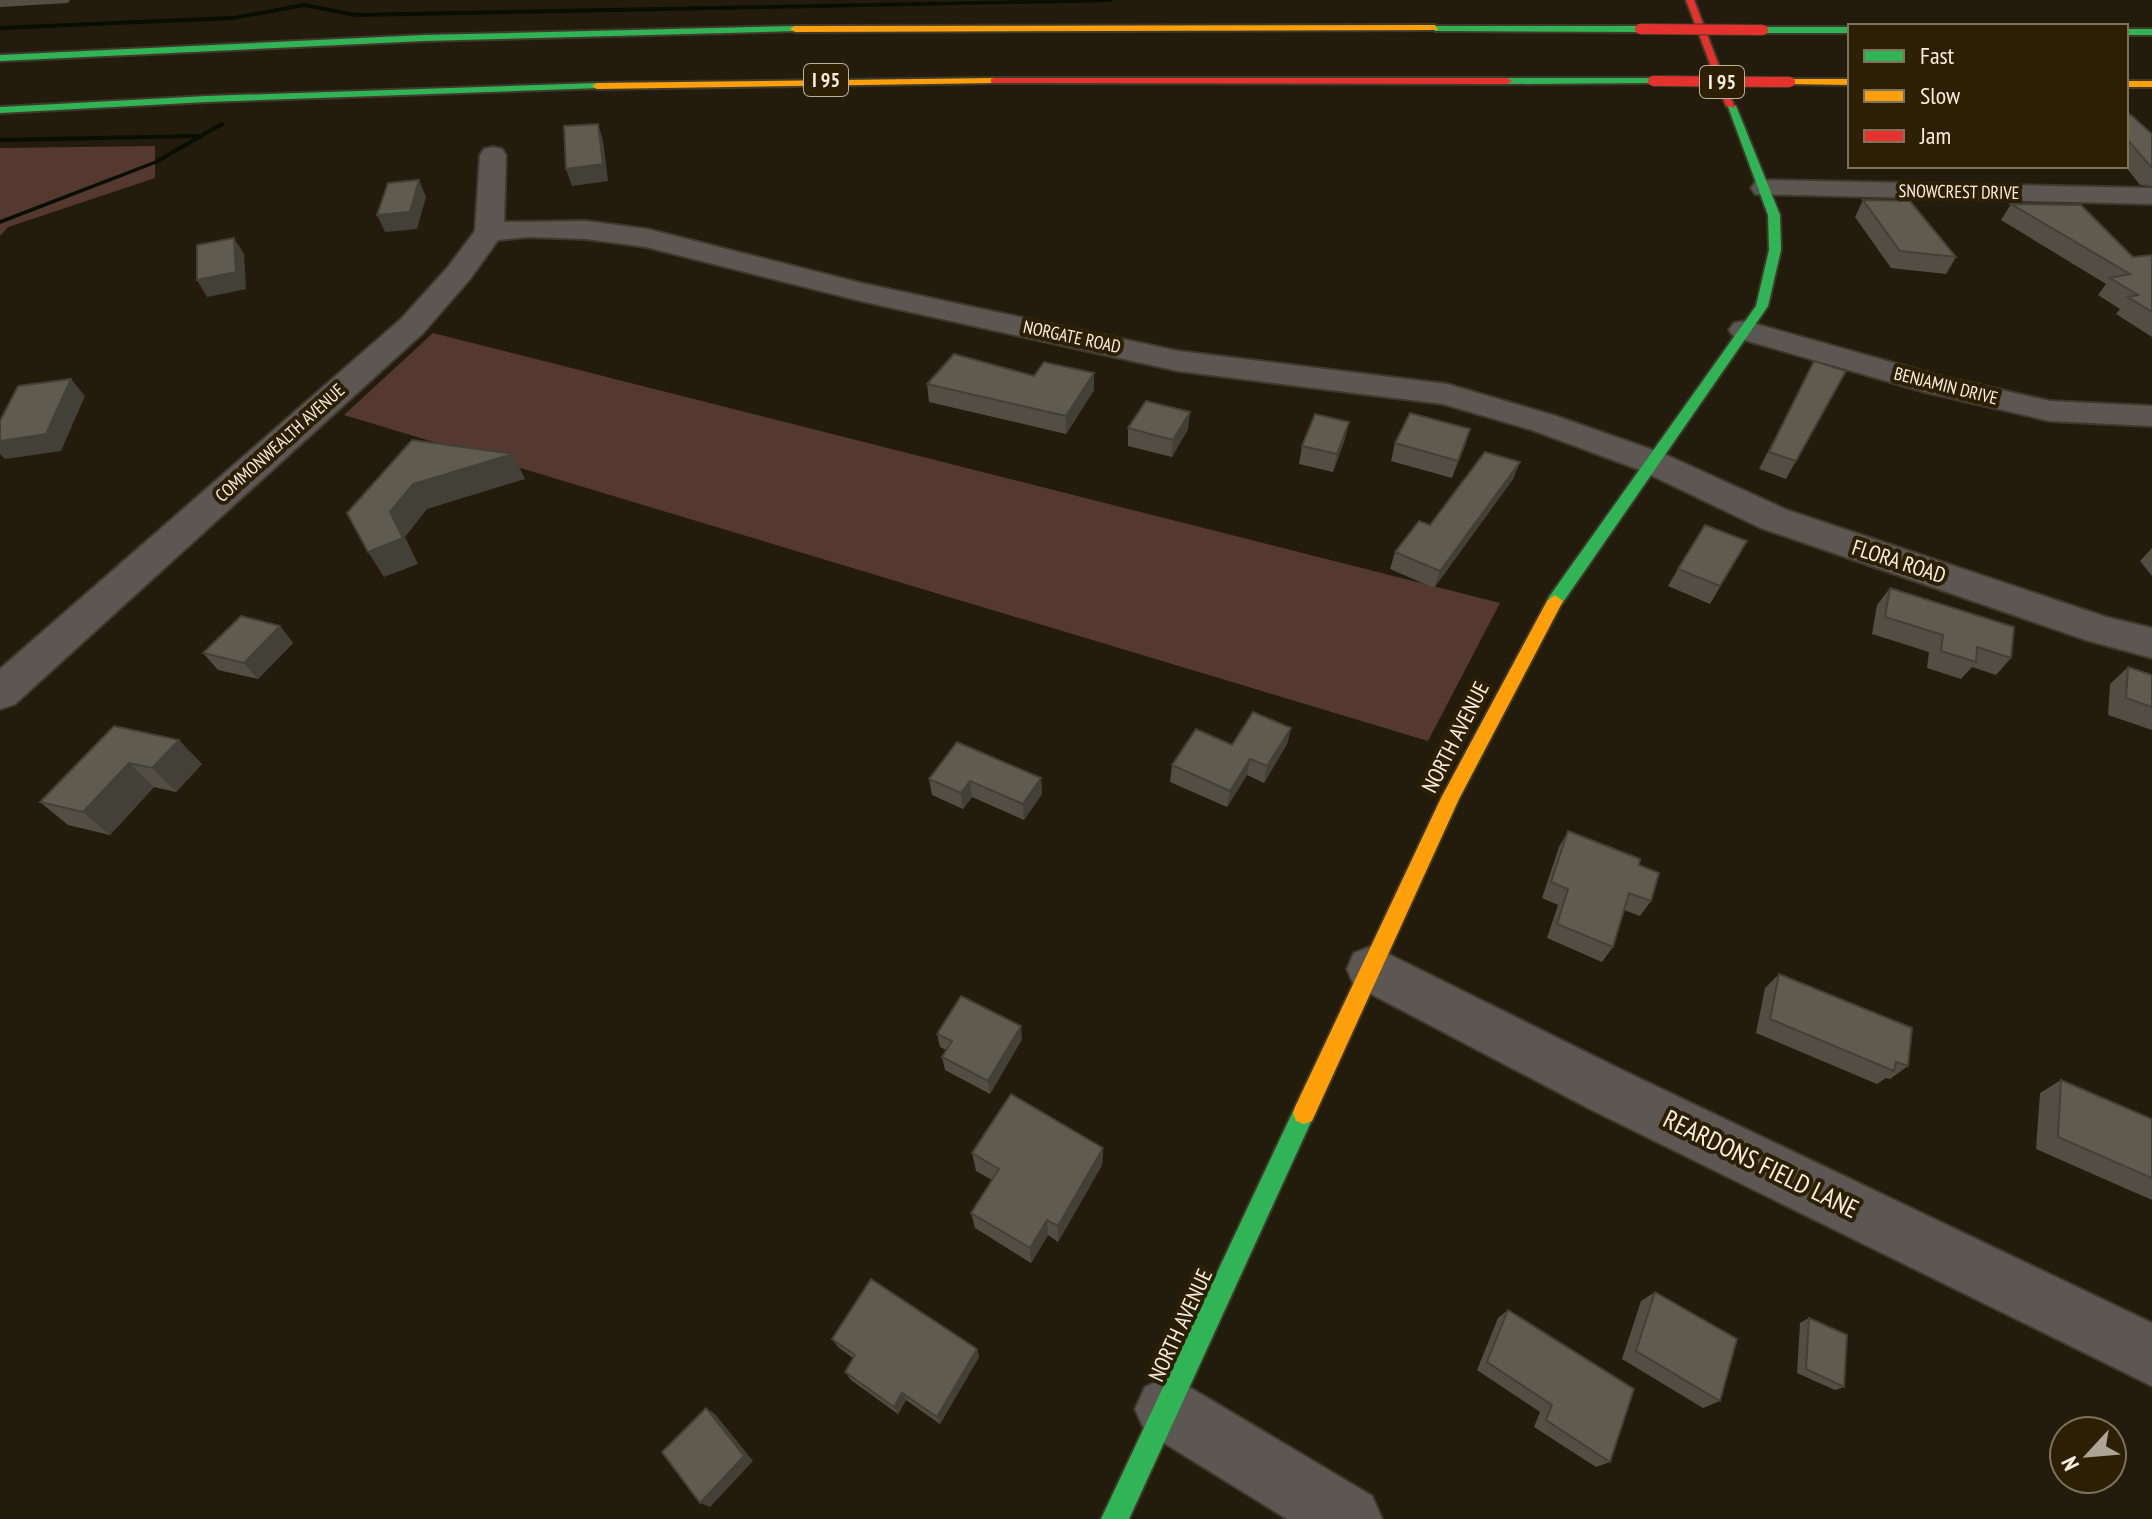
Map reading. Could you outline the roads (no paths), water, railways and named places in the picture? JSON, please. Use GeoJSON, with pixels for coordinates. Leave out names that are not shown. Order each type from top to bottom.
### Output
{"type":"FeatureCollection","features":[{"type":"Feature","properties":{"kind":"main road","name":"NORTH AVENUE"},"geometry":{"type":"LineString","coordinates":[[1115,1519],[1450,798],[1548,611],[1762,306],[1774,266],[1777,229],[1765,188],[1690,0]]}},
{"type":"Feature","properties":{"kind":"main road"},"geometry":{"type":"LineString","coordinates":[[0,58],[366,40],[744,30],[990,27],[1848,30]]}},
{"type":"Feature","properties":{"kind":"main road"},"geometry":{"type":"LineString","coordinates":[[2128,32],[2152,32]]}},
{"type":"Feature","properties":{"kind":"main road","name":"I 95"},"geometry":{"type":"LineString","coordinates":[[0,110],[387,92],[743,82],[1848,82]]}},
{"type":"Feature","properties":{"kind":"main road"},"geometry":{"type":"LineString","coordinates":[[2128,84],[2152,84]]}},
{"type":"Feature","properties":{"kind":"street"},"geometry":{"type":"LineString","coordinates":[[489,232],[493,155]]}},
{"type":"Feature","properties":{"kind":"street","name":"SNOWCREST DRIVE"},"geometry":{"type":"LineString","coordinates":[[1765,188],[2152,196]]}},
{"type":"Feature","properties":{"kind":"street","name":"NORGATE ROAD"},"geometry":{"type":"LineString","coordinates":[[489,232],[528,228],[586,230],[647,238],[861,292],[1178,361],[1447,394],[1544,423],[1652,462]]}},
{"type":"Feature","properties":{"kind":"street","name":"COMMONWEALTH AVENUE"},"geometry":{"type":"LineString","coordinates":[[0,693],[412,326],[459,273],[489,232]]}},
{"type":"Feature","properties":{"kind":"street","name":"BENJAMIN DRIVE"},"geometry":{"type":"LineString","coordinates":[[1745,330],[1937,385],[2050,411],[2152,416]]}},
{"type":"Feature","properties":{"kind":"street","name":"FLORA ROAD"},"geometry":{"type":"LineString","coordinates":[[1652,462],[1774,519],[2100,630],[2152,643]]}},
{"type":"Feature","properties":{"kind":"street","name":"REARDONS FIELD LANE"},"geometry":{"type":"LineString","coordinates":[[1372,969],[1607,1090],[2152,1355]]}},
{"type":"Feature","properties":{"kind":"street"},"geometry":{"type":"LineString","coordinates":[[1167,1409],[1349,1519]]}},
{"type":"Feature","properties":{"kind":"waterway"},"geometry":{"type":"LineString","coordinates":[[0,28],[233,18],[304,5],[356,15],[1111,0]]}},
{"type":"Feature","properties":{"kind":"waterway"},"geometry":{"type":"LineString","coordinates":[[0,222],[156,162],[222,124]]}},
{"type":"Feature","properties":{"kind":"waterway"},"geometry":{"type":"LineString","coordinates":[[0,140],[199,136]]}}]}
